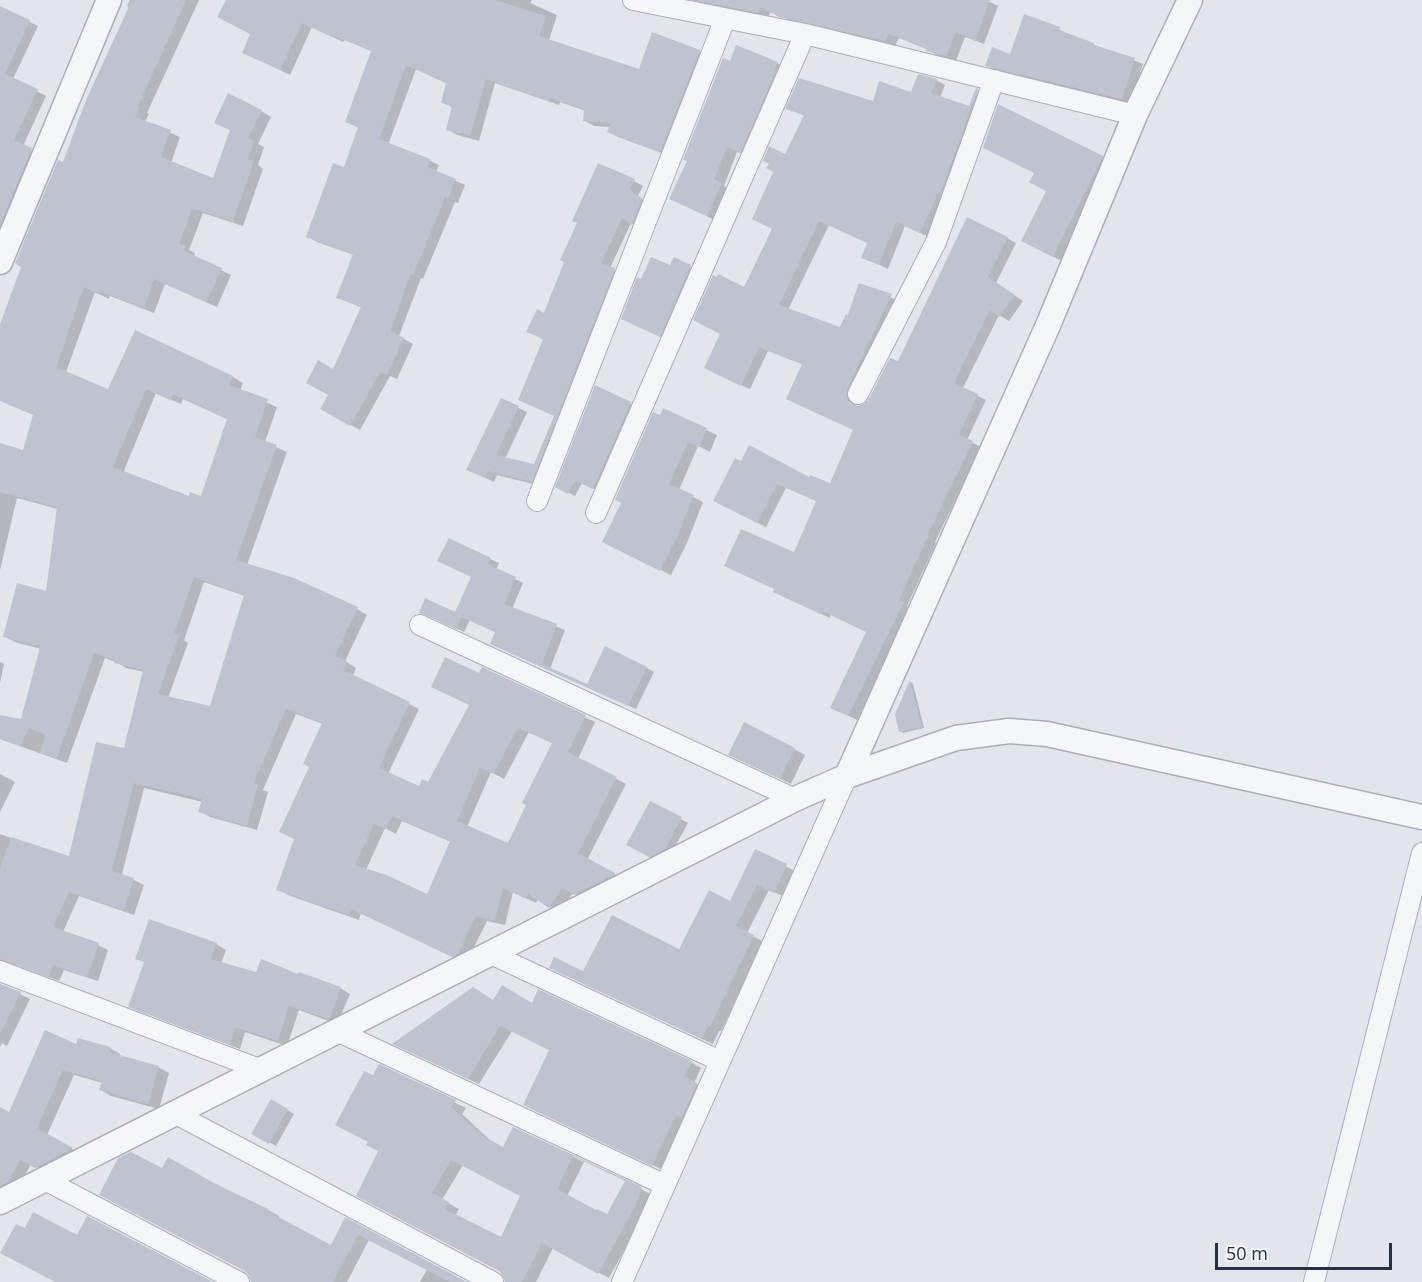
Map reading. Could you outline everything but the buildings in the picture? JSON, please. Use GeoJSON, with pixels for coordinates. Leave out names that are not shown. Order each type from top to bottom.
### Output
{"type":"FeatureCollection","features":[{"type":"Feature","properties":{"kind":"street"},"geometry":{"type":"LineString","coordinates":[[0,262],[109,0]]}},
{"type":"Feature","properties":{"kind":"street"},"geometry":{"type":"LineString","coordinates":[[633,0],[805,34],[1135,115]]}},
{"type":"Feature","properties":{"kind":"street"},"geometry":{"type":"LineString","coordinates":[[622,1282],[1049,323],[1135,115],[1190,0]]}},
{"type":"Feature","properties":{"kind":"street"},"geometry":{"type":"LineString","coordinates":[[537,501],[725,18]]}},
{"type":"Feature","properties":{"kind":"street"},"geometry":{"type":"LineString","coordinates":[[596,513],[805,34]]}},
{"type":"Feature","properties":{"kind":"street"},"geometry":{"type":"LineString","coordinates":[[858,394],[936,242],[994,80]]}},
{"type":"Feature","properties":{"kind":"street"},"geometry":{"type":"LineString","coordinates":[[420,625],[795,799]]}},
{"type":"Feature","properties":{"kind":"street"},"geometry":{"type":"LineString","coordinates":[[0,1202],[795,799],[846,776],[956,738],[1009,730],[1047,734],[1422,817]]}},
{"type":"Feature","properties":{"kind":"street"},"geometry":{"type":"LineString","coordinates":[[1314,1282],[1422,853]]}},
{"type":"Feature","properties":{"kind":"street"},"geometry":{"type":"LineString","coordinates":[[491,954],[720,1061]]}},
{"type":"Feature","properties":{"kind":"street"},"geometry":{"type":"LineString","coordinates":[[0,970],[262,1070]]}},
{"type":"Feature","properties":{"kind":"street"},"geometry":{"type":"LineString","coordinates":[[337,1031],[665,1185]]}},
{"type":"Feature","properties":{"kind":"street"},"geometry":{"type":"LineString","coordinates":[[174,1113],[493,1282]]}},
{"type":"Feature","properties":{"kind":"street"},"geometry":{"type":"LineString","coordinates":[[43,1179],[239,1282]]}}]}
